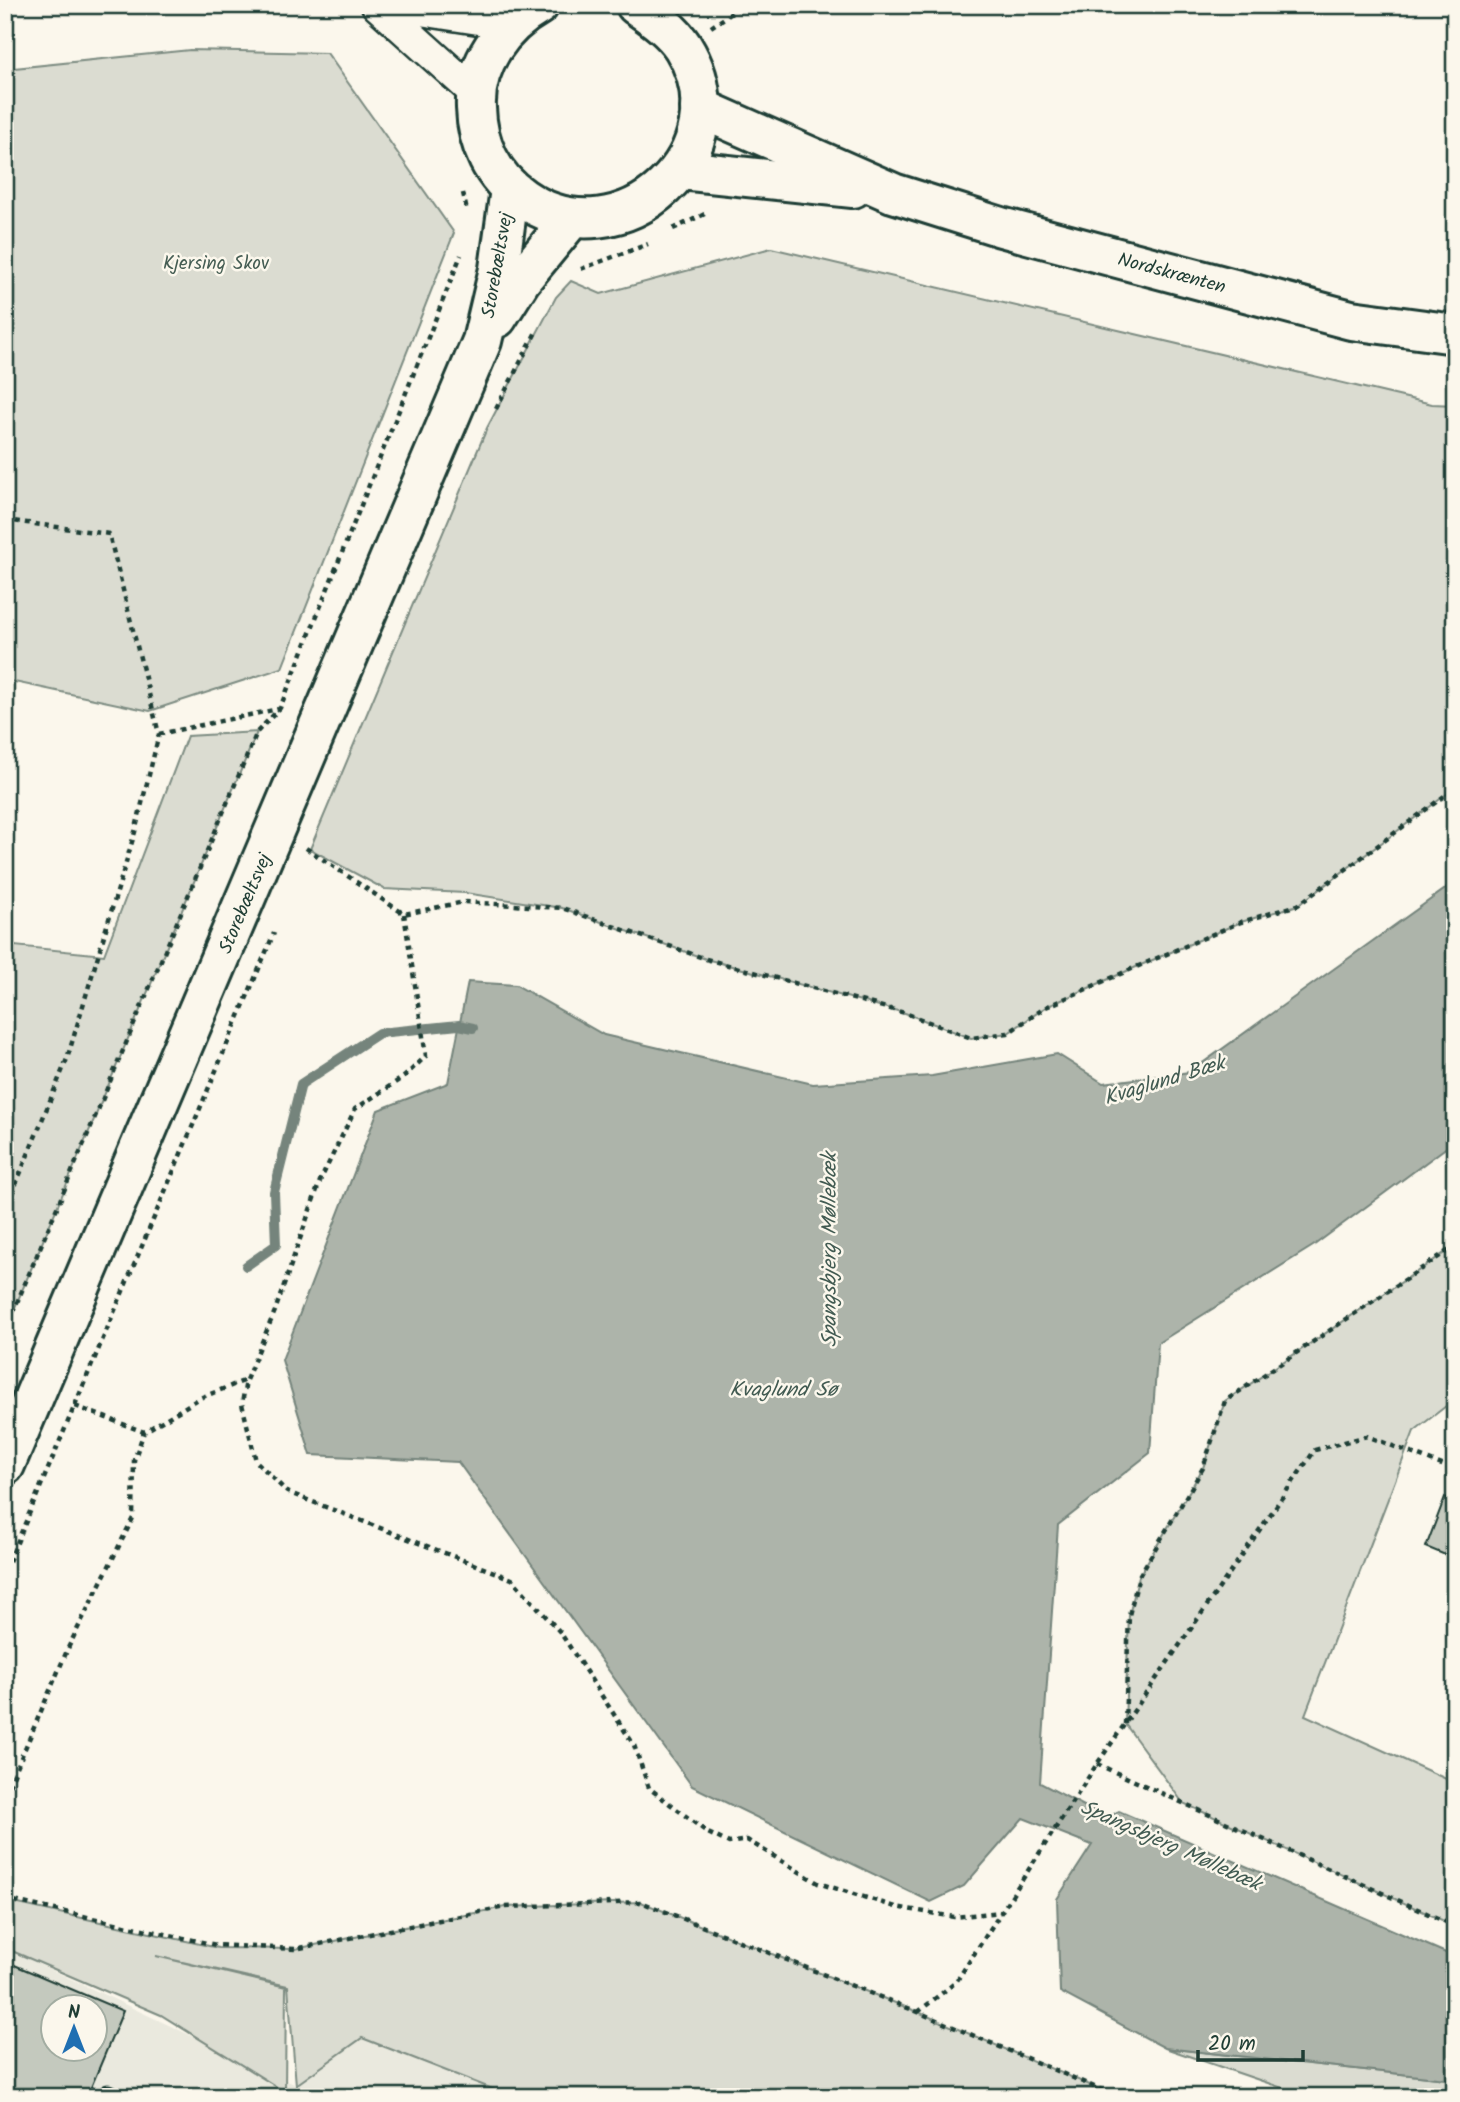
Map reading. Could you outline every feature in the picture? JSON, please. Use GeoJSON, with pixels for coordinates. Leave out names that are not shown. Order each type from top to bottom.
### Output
{"type":"FeatureCollection","features":[{"type":"Feature","properties":{"kind":"street"},"geometry":{"type":"LineString","coordinates":[[377,5],[475,93]]}},
{"type":"Feature","properties":{"kind":"street"},"geometry":{"type":"LineString","coordinates":[[388,5],[525,15]]}},
{"type":"Feature","properties":{"kind":"street"},"geometry":{"type":"LineString","coordinates":[[525,15],[487,56],[475,93],[476,128],[488,161],[510,189],[538,208],[571,219],[602,219],[633,211],[659,194],[681,170],[695,140],[700,108],[696,76],[683,47],[662,23],[636,5]]}},
{"type":"Feature","properties":{"kind":"street","name":"Nordskrænten"},"geometry":{"type":"LineString","coordinates":[[700,108],[893,193],[1001,227],[1351,320],[1455,334]]}},
{"type":"Feature","properties":{"kind":"street","name":"Nordskrænten"},"geometry":{"type":"LineString","coordinates":[[681,170],[893,193]]}},
{"type":"Feature","properties":{"kind":"street","name":"Storebæltsvej"},"geometry":{"type":"LineString","coordinates":[[482,341],[499,269],[510,189]]}},
{"type":"Feature","properties":{"kind":"street","name":"Storebæltsvej"},"geometry":{"type":"LineString","coordinates":[[5,1465],[482,341],[521,280],[571,219]]}},
{"type":"Feature","properties":{"kind":"path"},"geometry":{"type":"LineString","coordinates":[[717,39],[710,28],[744,5]]}},
{"type":"Feature","properties":{"kind":"path"},"geometry":{"type":"LineString","coordinates":[[460,183],[468,208],[466,220]]}},
{"type":"Feature","properties":{"kind":"path"},"geometry":{"type":"LineString","coordinates":[[663,235],[692,218],[716,209]]}},
{"type":"Feature","properties":{"kind":"path"},"geometry":{"type":"LineString","coordinates":[[573,277],[582,268],[653,241]]}},
{"type":"Feature","properties":{"kind":"path"},"geometry":{"type":"LineString","coordinates":[[5,1331],[257,732],[280,708],[451,281],[463,244]]}},
{"type":"Feature","properties":{"kind":"path"},"geometry":{"type":"LineString","coordinates":[[493,416],[542,320]]}},
{"type":"Feature","properties":{"kind":"path"},"geometry":{"type":"LineString","coordinates":[[5,520],[109,534],[159,734],[135,832],[67,1059],[5,1211]]}},
{"type":"Feature","properties":{"kind":"path"},"geometry":{"type":"LineString","coordinates":[[159,734],[280,708]]}},
{"type":"Feature","properties":{"kind":"path"},"geometry":{"type":"LineString","coordinates":[[273,834],[310,849],[404,914],[464,902],[562,908],[706,960],[905,1013],[971,1038],[1008,1033],[1046,1007],[1115,976],[1241,922],[1298,905],[1455,788]]}},
{"type":"Feature","properties":{"kind":"path"},"geometry":{"type":"LineString","coordinates":[[304,862],[310,849]]}},
{"type":"Feature","properties":{"kind":"path"},"geometry":{"type":"LineString","coordinates":[[404,914],[417,1012],[426,1056],[405,1076],[355,1109],[320,1181],[246,1380],[242,1404],[256,1461],[287,1492],[512,1579],[560,1632],[612,1711],[634,1745],[649,1788],[708,1833],[729,1843],[747,1840],[818,1883],[896,1907],[954,1917],[1001,1912]]}},
{"type":"Feature","properties":{"kind":"path"},"geometry":{"type":"LineString","coordinates":[[5,1571],[278,925]]}},
{"type":"Feature","properties":{"kind":"path"},"geometry":{"type":"LineString","coordinates":[[1125,1724],[1129,1615],[1139,1576],[1203,1468],[1225,1401],[1455,1246]]}},
{"type":"Feature","properties":{"kind":"path"},"geometry":{"type":"LineString","coordinates":[[5,1795],[69,1646],[133,1518],[134,1460],[144,1432],[200,1398],[246,1380]]}},
{"type":"Feature","properties":{"kind":"path"},"geometry":{"type":"LineString","coordinates":[[75,1406],[144,1432]]}},
{"type":"Feature","properties":{"kind":"path"},"geometry":{"type":"LineString","coordinates":[[918,2012],[956,1982],[1097,1764],[1315,1450],[1367,1436],[1455,1470]]}},
{"type":"Feature","properties":{"kind":"path"},"geometry":{"type":"LineString","coordinates":[[1097,1764],[1455,1926]]}},
{"type":"Feature","properties":{"kind":"path"},"geometry":{"type":"LineString","coordinates":[[5,1899],[216,1945],[295,1949],[505,1907],[640,1902],[918,2012],[1118,2097]]}},
{"type":"Feature","properties":{"kind":"shaded area"},"geometry":{"type":"Polygon","coordinates":[[[5,1948],[103,1994],[38,1994],[38,2064],[108,2064],[108,1996],[296,2085],[362,2038],[513,2097],[5,2097],[5,1948]]]}},
{"type":"Feature","properties":{"kind":"green space","name":"Kjersing Skov"},"geometry":{"type":"Polygon","coordinates":[[[190,50],[327,53],[454,233],[282,668],[150,711],[5,680],[5,69],[190,50]]]}},
{"type":"Feature","properties":{"kind":"green space"},"geometry":{"type":"Polygon","coordinates":[[[771,248],[1432,404],[1455,405],[1455,788],[1298,905],[1241,922],[1127,971],[1046,1007],[1008,1033],[971,1038],[905,1013],[706,959],[562,908],[465,893],[384,889],[310,849],[487,428],[556,297],[571,281],[601,294],[771,248]]]}},
{"type":"Feature","properties":{"kind":"green space"},"geometry":{"type":"Polygon","coordinates":[[[257,732],[5,1331],[5,945],[104,955],[187,736],[257,732]]]}},
{"type":"Feature","properties":{"kind":"green space"},"geometry":{"type":"Polygon","coordinates":[[[1455,1246],[1455,1399],[1414,1431],[1305,1715],[1455,1783],[1455,1926],[1183,1803],[1125,1724],[1129,1615],[1139,1576],[1203,1468],[1225,1401],[1455,1246]]]}},
{"type":"Feature","properties":{"kind":"green space"},"geometry":{"type":"Polygon","coordinates":[[[5,1901],[218,1948],[295,1949],[505,1907],[641,1902],[918,2012],[1118,2097],[513,2097],[362,2038],[296,2085],[288,1986],[156,1956],[286,1987],[285,2092],[161,2015],[5,1948],[5,1901]]]}},
{"type":"Feature","properties":{"kind":"green space"},"geometry":{"type":"Polygon","coordinates":[[[1165,2048],[1455,2080],[1455,2097],[1309,2097],[1165,2048]]]}},
{"type":"Feature","properties":{"kind":"water","name":"Kvaglund Sø"},"geometry":{"type":"Polygon","coordinates":[[[1455,882],[1455,1141],[1313,1246],[1158,1343],[1150,1453],[1058,1525],[1040,1783],[1107,1818],[1119,1811],[1455,1957],[1455,2080],[1165,2048],[1060,1992],[1057,1899],[1092,1845],[1023,1818],[964,1886],[931,1902],[692,1786],[458,1462],[311,1455],[282,1360],[378,1110],[448,1083],[468,982],[516,985],[604,1035],[813,1084],[932,1076],[1057,1054],[1103,1083],[1190,1072],[1455,882]]]}},
{"type":"Feature","properties":{"kind":"building"},"geometry":{"type":"Polygon","coordinates":[[[1455,1493],[1455,1559],[1426,1547],[1445,1497],[1452,1500],[1455,1493]]]}},
{"type":"Feature","properties":{"kind":"building"},"geometry":{"type":"Polygon","coordinates":[[[5,1961],[83,1994],[38,1994],[38,2064],[101,2064],[87,2097],[5,2097],[5,1961]]]}},
{"type":"Feature","properties":{"kind":"building"},"geometry":{"type":"Polygon","coordinates":[[[108,2005],[123,2011],[108,2047],[108,2005]]]}},
{"type":"Feature","properties":{"kind":"waterway","name":"Spangsbjerg Møllebæk"},"geometry":{"type":"LineString","coordinates":[[246,1266],[276,1245],[274,1192],[301,1084],[379,1033],[459,1025],[473,1028]]}},
{"type":"Feature","properties":{"kind":"water label","name":"Kvaglund Bæk"},"geometry":{"type":"Point","coordinates":[1164,1080]}}]}
